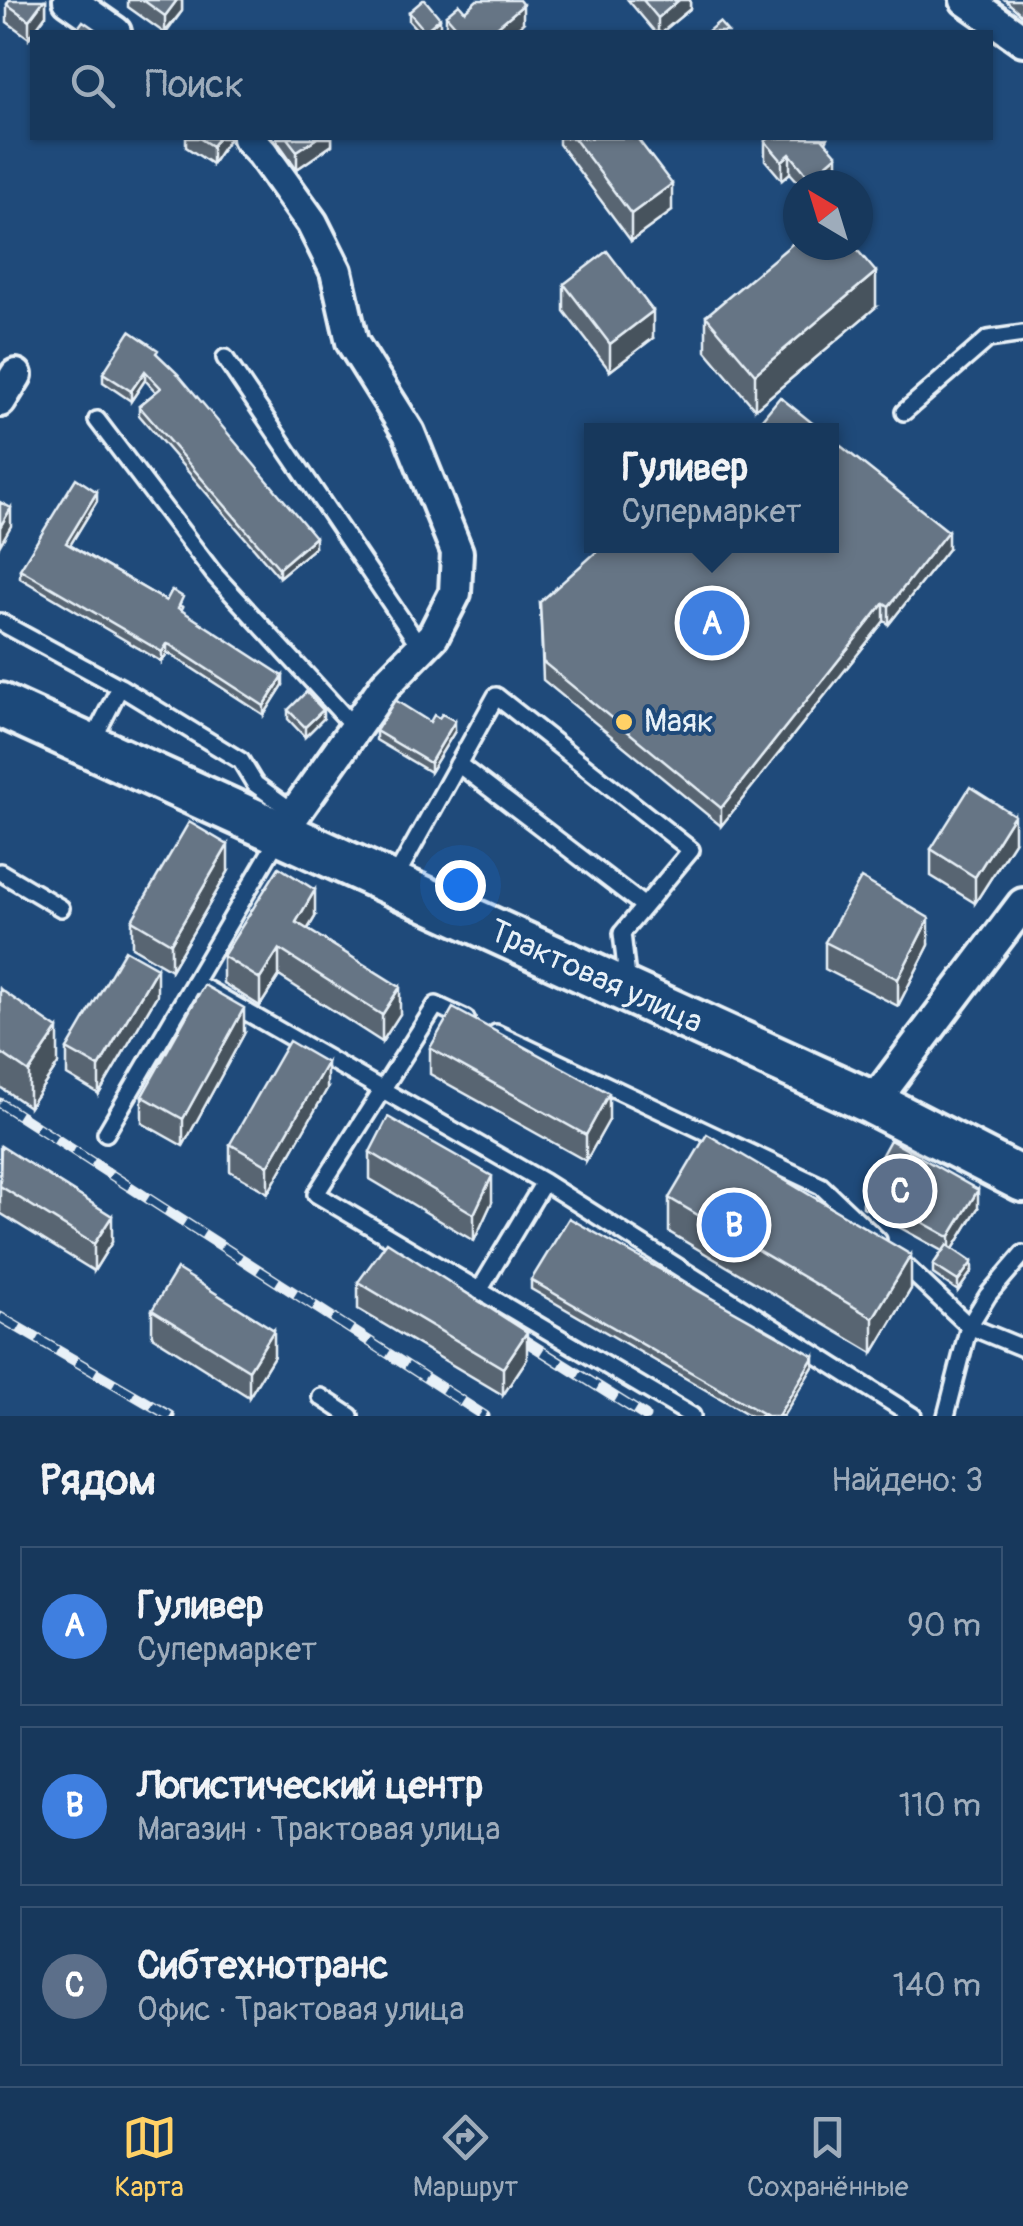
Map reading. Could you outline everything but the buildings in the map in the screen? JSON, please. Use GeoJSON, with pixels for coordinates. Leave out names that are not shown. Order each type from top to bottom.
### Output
{"type":"FeatureCollection","features":[{"type":"Feature","properties":{"kind":"main road","name":"Трактовая улица"},"geometry":{"type":"LineString","coordinates":[[0,705],[90,746],[288,823],[392,884],[873,1103],[1023,1180]]}},
{"type":"Feature","properties":{"kind":"street"},"geometry":{"type":"LineString","coordinates":[[69,0],[112,30]]}},
{"type":"Feature","properties":{"kind":"street"},"geometry":{"type":"LineString","coordinates":[[966,0],[1023,40]]}},
{"type":"Feature","properties":{"kind":"street"},"geometry":{"type":"LineString","coordinates":[[250,140],[312,223],[336,271],[352,342],[409,433],[458,552],[455,593],[433,636],[386,684],[288,823]]}},
{"type":"Feature","properties":{"kind":"street"},"geometry":{"type":"LineString","coordinates":[[873,1103],[1023,904]]}},
{"type":"Feature","properties":{"kind":"lane"},"geometry":{"type":"LineString","coordinates":[[904,412],[988,340],[1023,334]]}},
{"type":"Feature","properties":{"kind":"lane"},"geometry":{"type":"LineString","coordinates":[[225,358],[421,648]]}},
{"type":"Feature","properties":{"kind":"lane"},"geometry":{"type":"LineString","coordinates":[[97,420],[214,574],[355,728]]}},
{"type":"Feature","properties":{"kind":"lane"},"geometry":{"type":"LineString","coordinates":[[0,622],[242,760],[255,784],[288,823],[106,1133]]}},
{"type":"Feature","properties":{"kind":"lane"},"geometry":{"type":"LineString","coordinates":[[90,746],[120,688]]}},
{"type":"Feature","properties":{"kind":"lane"},"geometry":{"type":"LineString","coordinates":[[392,884],[496,696],[691,850],[622,933],[628,991]]}},
{"type":"Feature","properties":{"kind":"lane"},"geometry":{"type":"LineString","coordinates":[[458,764],[644,906]]}},
{"type":"Feature","properties":{"kind":"lane"},"geometry":{"type":"LineString","coordinates":[[0,872],[61,908]]}},
{"type":"Feature","properties":{"kind":"lane"},"geometry":{"type":"LineString","coordinates":[[194,982],[544,1182],[913,1416]]}},
{"type":"Feature","properties":{"kind":"lane"},"geometry":{"type":"LineString","coordinates":[[692,1416],[316,1194],[436,1005],[821,1186],[969,1326],[1023,1348]]}},
{"type":"Feature","properties":{"kind":"lane"},"geometry":{"type":"LineString","coordinates":[[479,1291],[544,1182]]}},
{"type":"Feature","properties":{"kind":"lane"},"geometry":{"type":"LineString","coordinates":[[952,1413],[969,1326],[988,1295],[1023,1254]]}},
{"type":"Feature","properties":{"kind":"lane"},"geometry":{"type":"LineString","coordinates":[[321,1397],[350,1416]]}},
{"type":"Feature","properties":{"kind":"railway"},"geometry":{"type":"LineString","coordinates":[[0,1103],[485,1416]]}},
{"type":"Feature","properties":{"kind":"railway"},"geometry":{"type":"LineString","coordinates":[[0,1317],[170,1416]]}},
{"type":"Feature","properties":{"kind":"railway"},"geometry":{"type":"LineString","coordinates":[[505,1328],[645,1416]]}},
{"type":"Feature","properties":{"kind":"place","name":"Гуливер"},"geometry":{"type":"Point","coordinates":[712,623]}},
{"type":"Feature","properties":{"kind":"place","name":"Маяк"},"geometry":{"type":"Point","coordinates":[624,722]}},
{"type":"Feature","properties":{"kind":"place","name":"Сибтехнотранс"},"geometry":{"type":"Point","coordinates":[900,1191]}},
{"type":"Feature","properties":{"kind":"place","name":"Логистический центр"},"geometry":{"type":"Point","coordinates":[734,1225]}}]}
